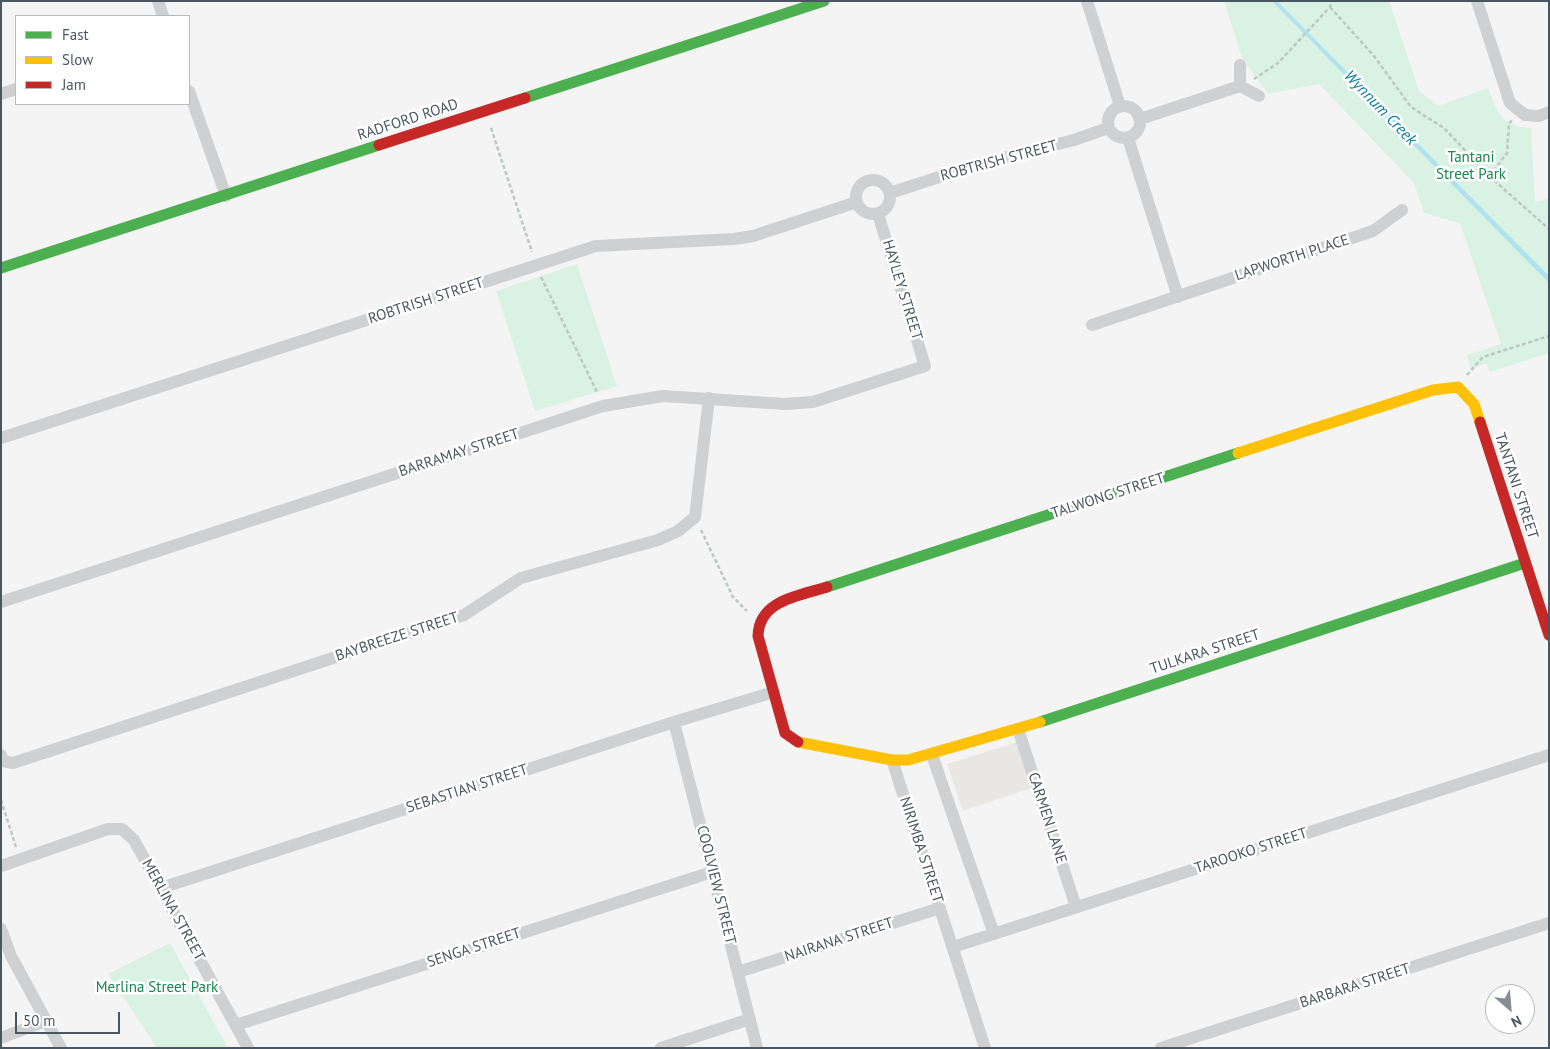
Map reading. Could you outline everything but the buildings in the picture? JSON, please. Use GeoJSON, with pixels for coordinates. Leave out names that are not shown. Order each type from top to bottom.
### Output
{"type":"FeatureCollection","features":[{"type":"Feature","properties":{"kind":"street"},"geometry":{"type":"LineString","coordinates":[[158,1],[163,15]]}},
{"type":"Feature","properties":{"kind":"street","name":"RADFORD ROAD"},"geometry":{"type":"LineString","coordinates":[[1,268],[824,1]]}},
{"type":"Feature","properties":{"kind":"street"},"geometry":{"type":"LineString","coordinates":[[1087,1],[1120,106]]}},
{"type":"Feature","properties":{"kind":"street"},"geometry":{"type":"LineString","coordinates":[[1476,1],[1510,103],[1525,115],[1539,116],[1549,112]]}},
{"type":"Feature","properties":{"kind":"street"},"geometry":{"type":"LineString","coordinates":[[1240,65],[1240,86]]}},
{"type":"Feature","properties":{"kind":"street"},"geometry":{"type":"LineString","coordinates":[[1140,119],[1240,86],[1258,96]]}},
{"type":"Feature","properties":{"kind":"street"},"geometry":{"type":"LineString","coordinates":[[1,94],[15,89]]}},
{"type":"Feature","properties":{"kind":"street"},"geometry":{"type":"LineString","coordinates":[[190,94],[226,196]]}},
{"type":"Feature","properties":{"kind":"street"},"geometry":{"type":"LineString","coordinates":[[1120,106],[1133,108],[1140,119],[1140,127],[1135,134],[1128,138],[1120,138],[1108,128],[1108,116],[1120,106]]}},
{"type":"Feature","properties":{"kind":"street","name":"ROBTRISH STREET"},"geometry":{"type":"LineString","coordinates":[[890,193],[979,164],[1074,140],[1108,128]]}},
{"type":"Feature","properties":{"kind":"street"},"geometry":{"type":"LineString","coordinates":[[1128,138],[1178,297]]}},
{"type":"Feature","properties":{"kind":"street"},"geometry":{"type":"LineString","coordinates":[[869,181],[882,183],[890,193],[888,206],[878,214],[865,212],[857,202],[859,189],[869,181]]}},
{"type":"Feature","properties":{"kind":"street","name":"ROBTRISH STREET"},"geometry":{"type":"LineString","coordinates":[[1,438],[596,246],[734,239],[753,236],[857,202]]}},
{"type":"Feature","properties":{"kind":"street","name":"LAPWORTH PLACE"},"geometry":{"type":"LineString","coordinates":[[1092,325],[1373,232],[1402,210]]}},
{"type":"Feature","properties":{"kind":"street","name":"HAYLEY STREET"},"geometry":{"type":"LineString","coordinates":[[878,214],[925,366]]}},
{"type":"Feature","properties":{"kind":"street","name":"BARRAMAY STREET"},"geometry":{"type":"LineString","coordinates":[[1,602],[603,406],[663,396],[785,404],[813,402],[925,366]]}},
{"type":"Feature","properties":{"kind":"street","name":"TANTANI STREET"},"geometry":{"type":"LineString","coordinates":[[1458,387],[1474,404],[1549,635]]}},
{"type":"Feature","properties":{"kind":"street","name":"TALWONG STREET"},"geometry":{"type":"LineString","coordinates":[[758,622],[765,611],[775,604],[1433,390],[1458,387]]}},
{"type":"Feature","properties":{"kind":"street"},"geometry":{"type":"LineString","coordinates":[[695,517],[709,398]]}},
{"type":"Feature","properties":{"kind":"street","name":"BAYBREEZE STREET"},"geometry":{"type":"LineString","coordinates":[[2,758],[13,763],[464,615],[521,578],[658,540],[678,531],[695,517]]}},
{"type":"Feature","properties":{"kind":"street","name":"TULKARA STREET"},"geometry":{"type":"LineString","coordinates":[[892,760],[908,760],[1018,729],[1525,563]]}},
{"type":"Feature","properties":{"kind":"street"},"geometry":{"type":"LineString","coordinates":[[758,622],[758,636],[785,732],[797,742],[892,760]]}},
{"type":"Feature","properties":{"kind":"street","name":"SEBASTIAN STREET"},"geometry":{"type":"LineString","coordinates":[[161,888],[674,722],[774,692]]}},
{"type":"Feature","properties":{"kind":"street","name":"COOLVIEW STREET"},"geometry":{"type":"LineString","coordinates":[[674,722],[757,1048]]}},
{"type":"Feature","properties":{"kind":"street","name":"CARMEN LANE"},"geometry":{"type":"LineString","coordinates":[[1018,729],[1076,907]]}},
{"type":"Feature","properties":{"kind":"street"},"geometry":{"type":"LineString","coordinates":[[932,754],[994,934]]}},
{"type":"Feature","properties":{"kind":"street","name":"TAROOKO STREET"},"geometry":{"type":"LineString","coordinates":[[953,947],[1549,755]]}},
{"type":"Feature","properties":{"kind":"street","name":"NIRIMBA STREET"},"geometry":{"type":"LineString","coordinates":[[892,760],[985,1048]]}},
{"type":"Feature","properties":{"kind":"street","name":"MERLINA STREET"},"geometry":{"type":"LineString","coordinates":[[20,858],[108,829],[122,829],[134,840],[248,1048]]}},
{"type":"Feature","properties":{"kind":"street"},"geometry":{"type":"LineString","coordinates":[[1,866],[20,858]]}},
{"type":"Feature","properties":{"kind":"street","name":"SENGA STREET"},"geometry":{"type":"LineString","coordinates":[[236,1025],[712,872]]}},
{"type":"Feature","properties":{"kind":"street","name":"NAIRANA STREET"},"geometry":{"type":"LineString","coordinates":[[738,972],[940,908]]}},
{"type":"Feature","properties":{"kind":"street","name":"BARBARA STREET"},"geometry":{"type":"LineString","coordinates":[[1161,1048],[1549,923]]}},
{"type":"Feature","properties":{"kind":"street"},"geometry":{"type":"LineString","coordinates":[[1,929],[11,956],[60,1048]]}},
{"type":"Feature","properties":{"kind":"street"},"geometry":{"type":"LineString","coordinates":[[662,1048],[750,1019]]}},
{"type":"Feature","properties":{"kind":"street"},"geometry":{"type":"LineString","coordinates":[[1,1038],[46,1021]]}},
{"type":"Feature","properties":{"kind":"path"},"geometry":{"type":"LineString","coordinates":[[1240,86],[1252,81],[1278,63],[1330,7],[1332,1]]}},
{"type":"Feature","properties":{"kind":"path"},"geometry":{"type":"LineString","coordinates":[[1330,7],[1374,56],[1411,107],[1444,128],[1489,176],[1549,229]]}},
{"type":"Feature","properties":{"kind":"path"},"geometry":{"type":"LineString","coordinates":[[1489,176],[1507,153],[1509,124],[1519,112]]}},
{"type":"Feature","properties":{"kind":"path"},"geometry":{"type":"LineString","coordinates":[[491,128],[534,256]]}},
{"type":"Feature","properties":{"kind":"path"},"geometry":{"type":"LineString","coordinates":[[539,272],[603,406]]}},
{"type":"Feature","properties":{"kind":"path"},"geometry":{"type":"LineString","coordinates":[[1458,387],[1482,357],[1549,336]]}},
{"type":"Feature","properties":{"kind":"path"},"geometry":{"type":"LineString","coordinates":[[695,517],[734,598],[758,622]]}},
{"type":"Feature","properties":{"kind":"path"},"geometry":{"type":"LineString","coordinates":[[1,800],[20,858]]}},
{"type":"Feature","properties":{"kind":"shaded area"},"geometry":{"type":"Polygon","coordinates":[[[1017,742],[1032,788],[963,811],[947,764],[1017,742]]]}},
{"type":"Feature","properties":{"kind":"green space","name":"Tantani Street Park"},"geometry":{"type":"Polygon","coordinates":[[[1224,1],[1389,1],[1419,91],[1438,106],[1488,88],[1502,117],[1513,125],[1531,128],[1535,202],[1549,198],[1549,353],[1490,372],[1486,363],[1471,370],[1467,355],[1501,344],[1460,223],[1424,213],[1414,183],[1319,84],[1268,94],[1242,58],[1224,1]]]}},
{"type":"Feature","properties":{"kind":"green space"},"geometry":{"type":"Polygon","coordinates":[[[577,264],[617,386],[535,411],[496,291],[577,264]]]}},
{"type":"Feature","properties":{"kind":"green space","name":"Merlina Street Park"},"geometry":{"type":"Polygon","coordinates":[[[170,943],[228,1048],[157,1048],[108,974],[170,943]]]}},
{"type":"Feature","properties":{"kind":"water","name":"Wynnum Creek"},"geometry":{"type":"Polygon","coordinates":[[[1272,1],[1277,1],[1549,276],[1549,283],[1272,1]]]}},
{"type":"Feature","properties":{"kind":"traffic: fast"},"geometry":{"type":"LineString","coordinates":[[525,98],[824,1]]}},
{"type":"Feature","properties":{"kind":"traffic: fast"},"geometry":{"type":"LineString","coordinates":[[1,268],[379,145]]}},
{"type":"Feature","properties":{"kind":"traffic: fast"},"geometry":{"type":"LineString","coordinates":[[827,587],[1238,453]]}},
{"type":"Feature","properties":{"kind":"traffic: fast"},"geometry":{"type":"LineString","coordinates":[[1040,722],[1525,563]]}},
{"type":"Feature","properties":{"kind":"traffic: slow"},"geometry":{"type":"LineString","coordinates":[[1238,453],[1433,390],[1458,387],[1474,404],[1480,422]]}},
{"type":"Feature","properties":{"kind":"traffic: slow"},"geometry":{"type":"LineString","coordinates":[[798,742],[892,760],[908,760],[1040,722]]}},
{"type":"Feature","properties":{"kind":"traffic: jam"},"geometry":{"type":"LineString","coordinates":[[379,145],[525,98]]}},
{"type":"Feature","properties":{"kind":"traffic: jam"},"geometry":{"type":"LineString","coordinates":[[1480,422],[1549,635]]}},
{"type":"Feature","properties":{"kind":"traffic: jam"},"geometry":{"type":"LineString","coordinates":[[798,742],[785,733],[758,636],[760,624],[765,614],[782,601],[827,587]]}}]}
